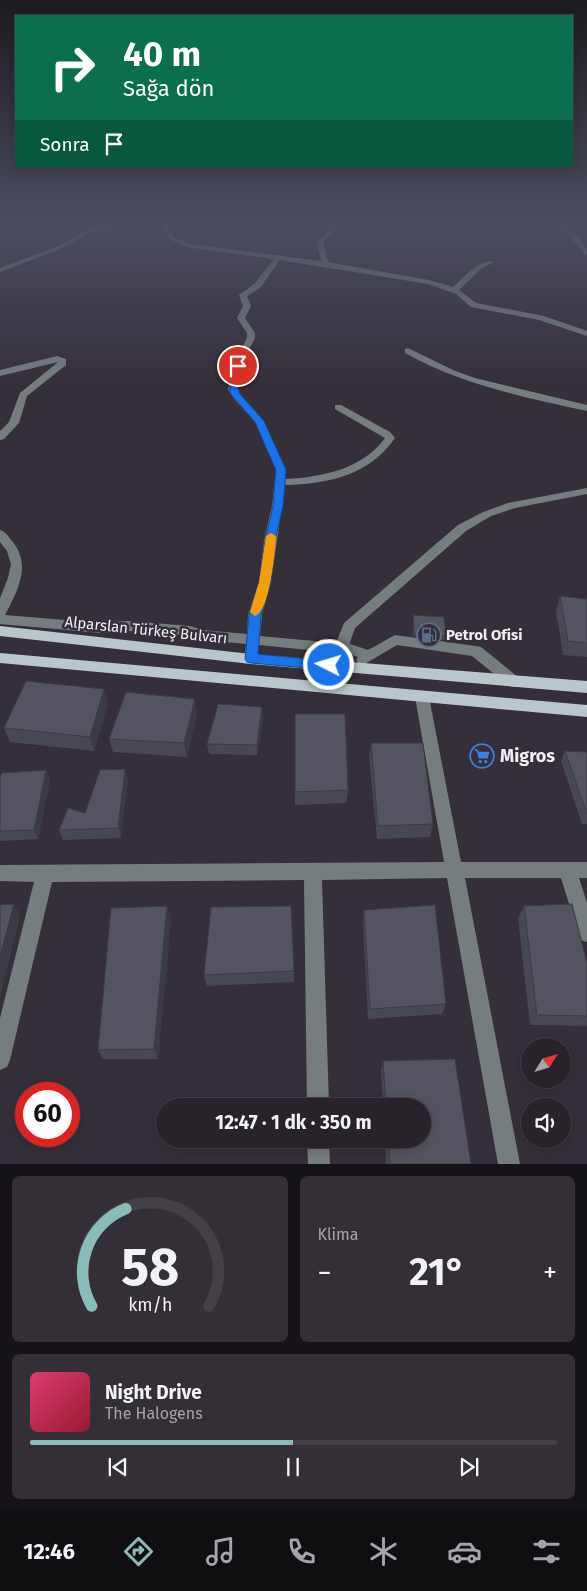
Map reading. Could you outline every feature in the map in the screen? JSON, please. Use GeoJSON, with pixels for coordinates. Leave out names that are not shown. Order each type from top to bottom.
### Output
{"type":"FeatureCollection","features":[{"type":"Feature","properties":{"kind":"main road","name":"Alparslan Türkeş Bulvarı"},"geometry":{"type":"LineString","coordinates":[[0,632],[251,659],[587,687]]}},
{"type":"Feature","properties":{"kind":"main road"},"geometry":{"type":"LineString","coordinates":[[0,658],[587,711]]}},
{"type":"Feature","properties":{"kind":"street"},"geometry":{"type":"LineString","coordinates":[[251,659],[255,615],[265,582],[281,482],[280,464],[260,421],[238,398],[233,389],[240,360],[251,338],[248,328],[241,318],[246,306],[244,295],[257,286],[265,275]]}},
{"type":"Feature","properties":{"kind":"street"},"geometry":{"type":"LineString","coordinates":[[401,275],[454,290],[474,305],[541,318],[587,334]]}},
{"type":"Feature","properties":{"kind":"street"},"geometry":{"type":"LineString","coordinates":[[454,290],[471,275]]}},
{"type":"Feature","properties":{"kind":"street"},"geometry":{"type":"LineString","coordinates":[[408,351],[432,365],[488,385],[587,408]]}},
{"type":"Feature","properties":{"kind":"street"},"geometry":{"type":"LineString","coordinates":[[0,373],[57,359],[63,361],[62,364],[23,395],[14,423],[0,437]]}},
{"type":"Feature","properties":{"kind":"street"},"geometry":{"type":"LineString","coordinates":[[281,482],[314,480],[348,471],[373,457],[388,442],[390,438],[387,434],[338,408]]}},
{"type":"Feature","properties":{"kind":"street"},"geometry":{"type":"LineString","coordinates":[[514,681],[476,651],[395,640],[350,667],[345,649],[345,635],[357,617],[378,602],[462,528],[486,514],[512,504],[587,491]]}},
{"type":"Feature","properties":{"kind":"street"},"geometry":{"type":"LineString","coordinates":[[0,534],[13,551],[16,565],[15,574],[0,612]]}},
{"type":"Feature","properties":{"kind":"street"},"geometry":{"type":"LineString","coordinates":[[0,619],[101,628],[128,626],[190,631],[203,636],[345,649],[364,652],[368,656]]}},
{"type":"Feature","properties":{"kind":"street"},"geometry":{"type":"LineString","coordinates":[[422,697],[509,1164]]}},
{"type":"Feature","properties":{"kind":"street"},"geometry":{"type":"LineString","coordinates":[[0,872],[45,874],[587,870]]}},
{"type":"Feature","properties":{"kind":"street"},"geometry":{"type":"LineString","coordinates":[[568,871],[587,933]]}},
{"type":"Feature","properties":{"kind":"street"},"geometry":{"type":"LineString","coordinates":[[313,872],[318,1098]]}},
{"type":"Feature","properties":{"kind":"street"},"geometry":{"type":"LineString","coordinates":[[0,1060],[45,874]]}},
{"type":"Feature","properties":{"kind":"street"},"geometry":{"type":"LineString","coordinates":[[318,1148],[319,1164]]}},
{"type":"Feature","properties":{"kind":"building"},"geometry":{"type":"Polygon","coordinates":[[[560,596],[587,599],[587,643],[568,641],[560,596]]]}},
{"type":"Feature","properties":{"kind":"building"},"geometry":{"type":"Polygon","coordinates":[[[413,615],[444,617],[446,636],[414,632],[413,615]]]}},
{"type":"Feature","properties":{"kind":"building"},"geometry":{"type":"Polygon","coordinates":[[[26,681],[104,689],[90,737],[4,728],[26,681]]]}},
{"type":"Feature","properties":{"kind":"building"},"geometry":{"type":"Polygon","coordinates":[[[126,692],[195,699],[184,743],[109,739],[126,692]]]}},
{"type":"Feature","properties":{"kind":"building"},"geometry":{"type":"Polygon","coordinates":[[[218,704],[262,707],[257,745],[207,744],[218,704]]]}},
{"type":"Feature","properties":{"kind":"building"},"geometry":{"type":"Polygon","coordinates":[[[295,714],[345,714],[348,790],[295,792],[295,714]]]}},
{"type":"Feature","properties":{"kind":"building"},"geometry":{"type":"Polygon","coordinates":[[[371,743],[423,743],[433,824],[378,826],[371,743]]]}},
{"type":"Feature","properties":{"kind":"building"},"geometry":{"type":"Polygon","coordinates":[[[565,751],[587,752],[587,814],[565,751]]]}},
{"type":"Feature","properties":{"kind":"building"},"geometry":{"type":"Polygon","coordinates":[[[125,769],[118,828],[59,830],[68,808],[85,813],[100,770],[125,769]]]}},
{"type":"Feature","properties":{"kind":"building"},"geometry":{"type":"Polygon","coordinates":[[[46,770],[34,830],[0,831],[0,777],[2,773],[46,770]]]}},
{"type":"Feature","properties":{"kind":"building"},"geometry":{"type":"Polygon","coordinates":[[[14,904],[0,957],[0,905],[14,904]]]}},
{"type":"Feature","properties":{"kind":"building"},"geometry":{"type":"Polygon","coordinates":[[[572,904],[587,963],[587,1016],[537,1015],[524,906],[572,904]]]}},
{"type":"Feature","properties":{"kind":"building"},"geometry":{"type":"Polygon","coordinates":[[[435,905],[446,1004],[370,1009],[364,910],[435,905]]]}},
{"type":"Feature","properties":{"kind":"building"},"geometry":{"type":"Polygon","coordinates":[[[167,906],[154,1049],[98,1050],[111,908],[167,906]]]}},
{"type":"Feature","properties":{"kind":"building"},"geometry":{"type":"Polygon","coordinates":[[[291,906],[294,971],[204,975],[211,907],[291,906]]]}},
{"type":"Feature","properties":{"kind":"building"},"geometry":{"type":"Polygon","coordinates":[[[455,1059],[471,1164],[390,1164],[389,1148],[431,1148],[431,1098],[385,1098],[383,1061],[455,1059]]]}},
{"type":"Feature","properties":{"kind":"slow traffic"},"geometry":{"type":"LineString","coordinates":[[255,612],[265,582],[271,536]]}},
{"type":"Feature","properties":{"kind":"place","name":"Petrol Ofisi"},"geometry":{"type":"Point","coordinates":[429,635]}},
{"type":"Feature","properties":{"kind":"place","name":"Migros"},"geometry":{"type":"Point","coordinates":[482,756]}},
{"type":"Feature","properties":{"kind":"route"},"geometry":{"type":"LineString","coordinates":[[238,366],[233,389],[238,398],[260,421],[281,470],[278,506],[274,517],[265,582],[255,615],[251,659],[329,665]]}}]}
